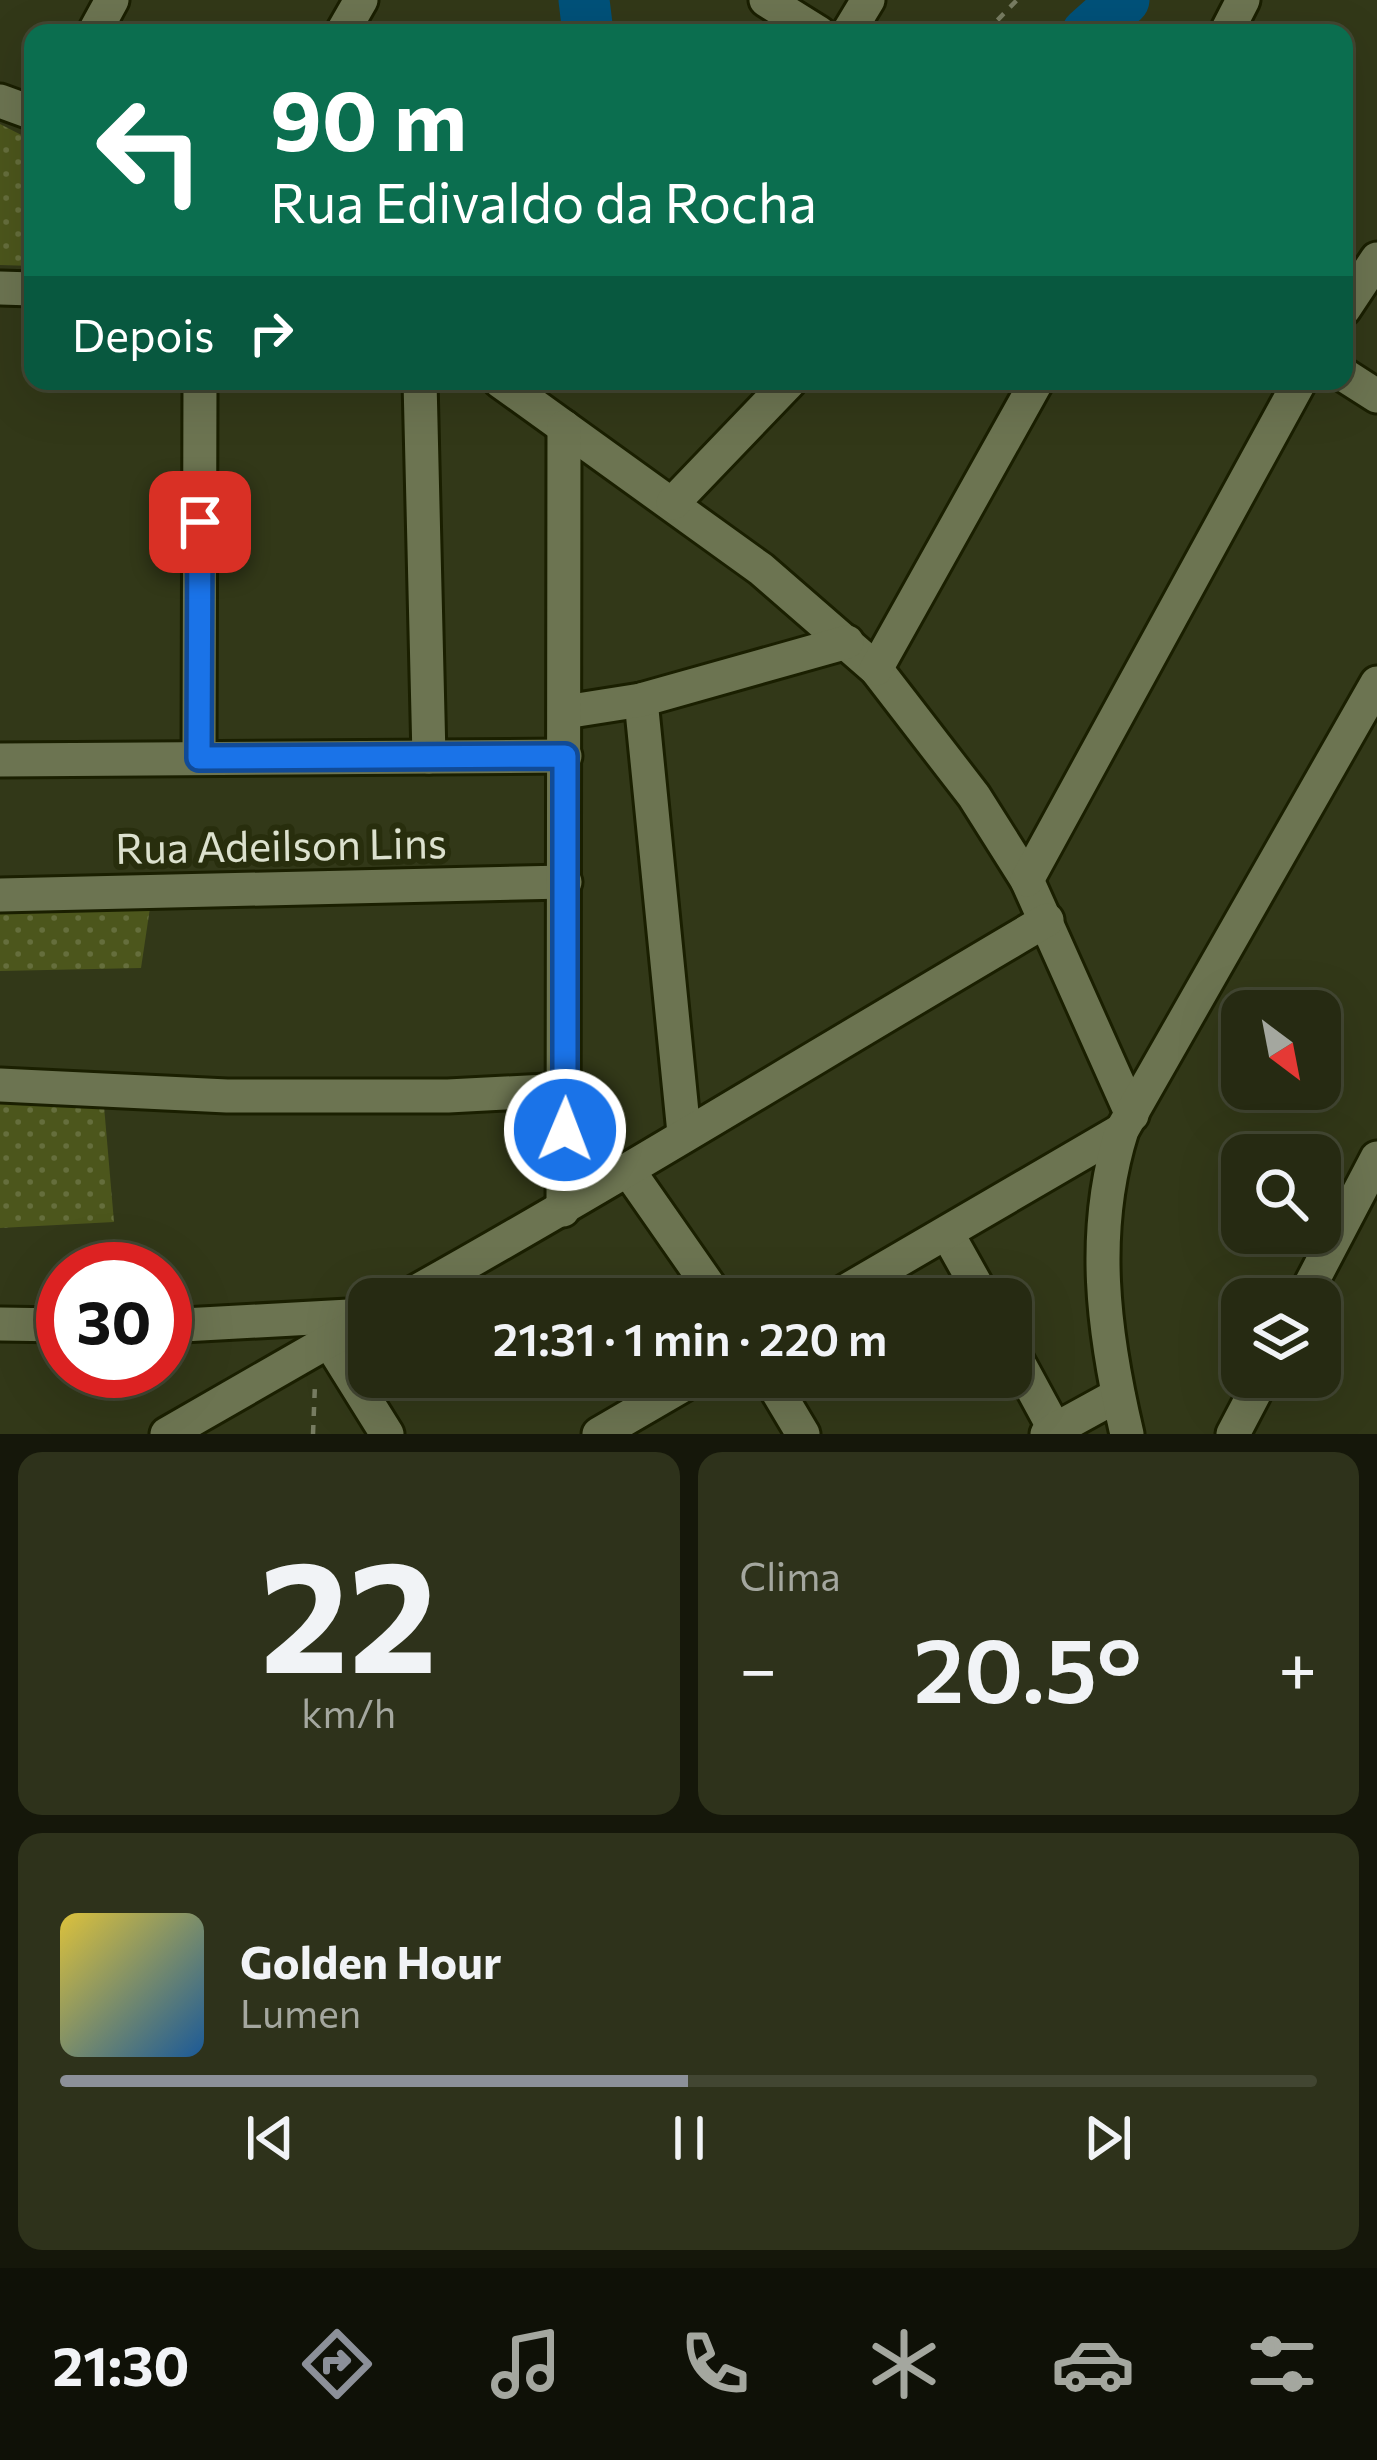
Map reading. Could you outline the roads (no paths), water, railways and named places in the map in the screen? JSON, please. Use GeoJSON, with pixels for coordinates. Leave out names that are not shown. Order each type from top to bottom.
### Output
{"type":"FeatureCollection","features":[{"type":"Feature","properties":{"kind":"street"},"geometry":{"type":"LineString","coordinates":[[766,0],[805,24]]}},
{"type":"Feature","properties":{"kind":"street"},"geometry":{"type":"LineString","coordinates":[[1353,295],[1377,259]]}},
{"type":"Feature","properties":{"kind":"street"},"geometry":{"type":"LineString","coordinates":[[199,758],[200,390]]}},
{"type":"Feature","properties":{"kind":"street"},"geometry":{"type":"LineString","coordinates":[[421,390],[429,757]]}},
{"type":"Feature","properties":{"kind":"street"},"geometry":{"type":"LineString","coordinates":[[513,390],[673,503],[876,669],[974,796],[1027,880],[1127,1122]]}},
{"type":"Feature","properties":{"kind":"street"},"geometry":{"type":"LineString","coordinates":[[673,503],[781,390]]}},
{"type":"Feature","properties":{"kind":"street"},"geometry":{"type":"LineString","coordinates":[[876,669],[1032,390]]}},
{"type":"Feature","properties":{"kind":"street"},"geometry":{"type":"LineString","coordinates":[[1027,880],[1295,390]]}},
{"type":"Feature","properties":{"kind":"street"},"geometry":{"type":"LineString","coordinates":[[563,1210],[564,427]]}},
{"type":"Feature","properties":{"kind":"street"},"geometry":{"type":"LineString","coordinates":[[565,712],[641,700],[848,642]]}},
{"type":"Feature","properties":{"kind":"street"},"geometry":{"type":"LineString","coordinates":[[1127,1434],[1102,1280],[1107,1178],[1127,1122],[1377,683]]}},
{"type":"Feature","properties":{"kind":"street"},"geometry":{"type":"LineString","coordinates":[[641,700],[684,1133]]}},
{"type":"Feature","properties":{"kind":"street"},"geometry":{"type":"LineString","coordinates":[[0,760],[565,756]]}},
{"type":"Feature","properties":{"kind":"street","name":"Rua Adeilson Lins"},"geometry":{"type":"LineString","coordinates":[[0,895],[565,882]]}},
{"type":"Feature","properties":{"kind":"street"},"geometry":{"type":"LineString","coordinates":[[441,1278],[563,1210],[684,1133],[1047,920]]}},
{"type":"Feature","properties":{"kind":"street"},"geometry":{"type":"LineString","coordinates":[[0,1085],[227,1096],[448,1096],[565,1090]]}},
{"type":"Feature","properties":{"kind":"street"},"geometry":{"type":"LineString","coordinates":[[869,1278],[1127,1122]]}},
{"type":"Feature","properties":{"kind":"street"},"geometry":{"type":"LineString","coordinates":[[1315,1278],[1377,1158]]}},
{"type":"Feature","properties":{"kind":"street"},"geometry":{"type":"LineString","coordinates":[[628,1170],[703,1278]]}},
{"type":"Feature","properties":{"kind":"street"},"geometry":{"type":"LineString","coordinates":[[947,1233],[972,1278]]}},
{"type":"Feature","properties":{"kind":"street"},"geometry":{"type":"LineString","coordinates":[[192,1326],[348,1318]]}},
{"type":"Feature","properties":{"kind":"street"},"geometry":{"type":"LineString","coordinates":[[0,1324],[36,1325]]}},
{"type":"Feature","properties":{"kind":"street"},"geometry":{"type":"LineString","coordinates":[[167,1434],[348,1330]]}},
{"type":"Feature","properties":{"kind":"street"},"geometry":{"type":"LineString","coordinates":[[323,1345],[387,1434]]}},
{"type":"Feature","properties":{"kind":"street"},"geometry":{"type":"LineString","coordinates":[[1032,1393],[1051,1432],[1118,1395]]}},
{"type":"Feature","properties":{"kind":"street"},"geometry":{"type":"LineString","coordinates":[[599,1434],[661,1398]]}},
{"type":"Feature","properties":{"kind":"street"},"geometry":{"type":"LineString","coordinates":[[782,1398],[803,1434]]}},
{"type":"Feature","properties":{"kind":"street"},"geometry":{"type":"LineString","coordinates":[[1233,1434],[1252,1398]]}},
{"type":"Feature","properties":{"kind":"waterway"},"geometry":{"type":"LineString","coordinates":[[584,0],[587,24]]}},
{"type":"Feature","properties":{"kind":"waterway"},"geometry":{"type":"LineString","coordinates":[[1097,24],[1124,0]]}}]}
